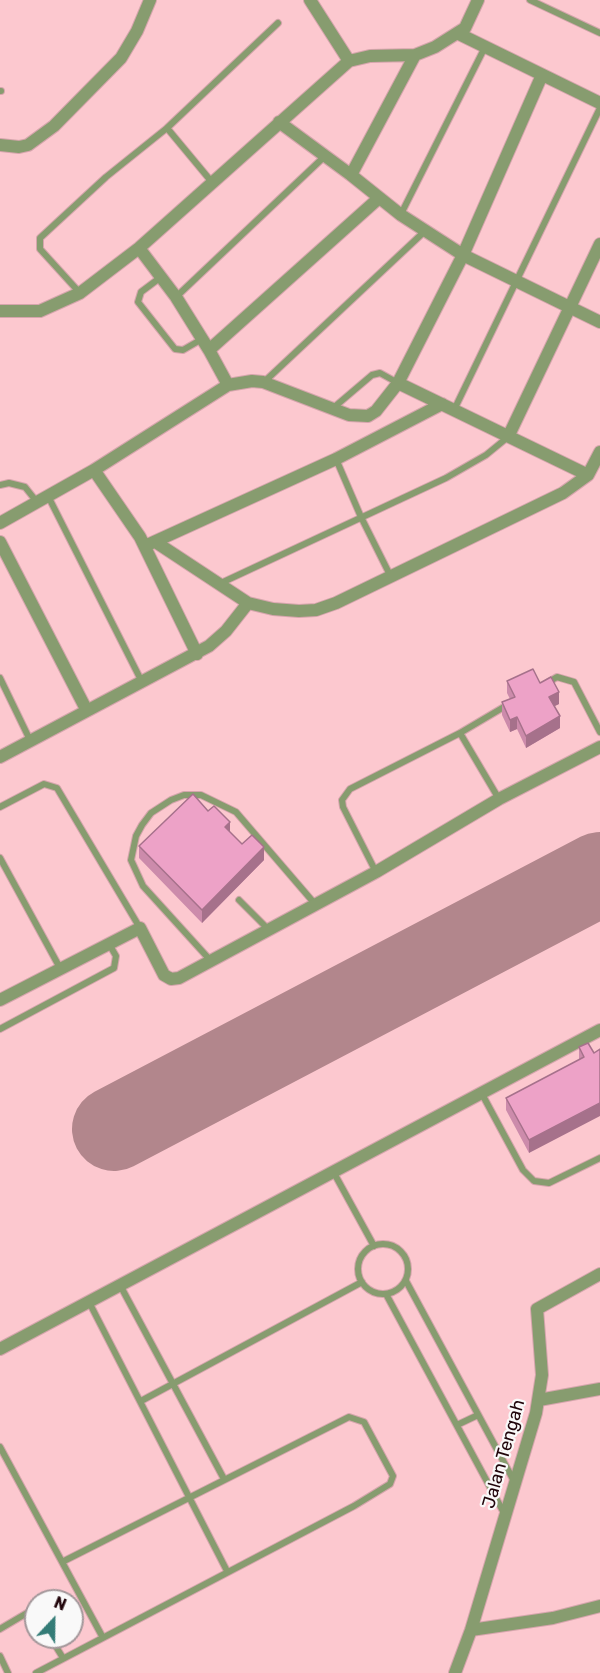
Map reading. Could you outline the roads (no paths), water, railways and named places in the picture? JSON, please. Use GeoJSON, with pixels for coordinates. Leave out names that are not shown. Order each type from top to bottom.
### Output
{"type":"FeatureCollection","features":[{"type":"Feature","properties":{"kind":"street"},"geometry":{"type":"LineString","coordinates":[[0,145],[19,147],[28,145],[54,126],[121,58],[137,31],[150,0]]}},
{"type":"Feature","properties":{"kind":"street"},"geometry":{"type":"LineString","coordinates":[[310,0],[349,61]]}},
{"type":"Feature","properties":{"kind":"street"},"geometry":{"type":"LineString","coordinates":[[0,311],[40,311],[80,293],[139,248],[211,181],[349,61],[370,56],[415,55],[459,34],[468,22],[478,0]]}},
{"type":"Feature","properties":{"kind":"street"},"geometry":{"type":"LineString","coordinates":[[459,34],[600,103]]}},
{"type":"Feature","properties":{"kind":"street"},"geometry":{"type":"LineString","coordinates":[[351,175],[415,55]]}},
{"type":"Feature","properties":{"kind":"street"},"geometry":{"type":"LineString","coordinates":[[0,523],[94,470],[228,385],[252,381],[263,382],[349,416],[368,416],[382,407],[398,383],[463,255],[542,75]]}},
{"type":"Feature","properties":{"kind":"street"},"geometry":{"type":"LineString","coordinates":[[279,122],[401,215],[463,255],[516,283],[600,322]]}},
{"type":"Feature","properties":{"kind":"street"},"geometry":{"type":"LineString","coordinates":[[209,350],[379,198]]}},
{"type":"Feature","properties":{"kind":"street"},"geometry":{"type":"LineString","coordinates":[[509,435],[600,243]]}},
{"type":"Feature","properties":{"kind":"street"},"geometry":{"type":"LineString","coordinates":[[139,248],[176,297],[228,385]]}},
{"type":"Feature","properties":{"kind":"street"},"geometry":{"type":"LineString","coordinates":[[398,383],[588,475]]}},
{"type":"Feature","properties":{"kind":"street"},"geometry":{"type":"LineString","coordinates":[[151,544],[336,459],[442,404]]}},
{"type":"Feature","properties":{"kind":"street"},"geometry":{"type":"LineString","coordinates":[[151,544],[221,583],[248,603],[273,609],[316,610],[336,603],[390,574],[549,501],[588,475],[600,452]]}},
{"type":"Feature","properties":{"kind":"street"},"geometry":{"type":"LineString","coordinates":[[94,470],[151,544],[197,654]]}},
{"type":"Feature","properties":{"kind":"street"},"geometry":{"type":"LineString","coordinates":[[0,542],[86,709]]}},
{"type":"Feature","properties":{"kind":"street"},"geometry":{"type":"LineString","coordinates":[[0,757],[141,680],[197,654],[219,638],[248,603]]}},
{"type":"Feature","properties":{"kind":"street"},"geometry":{"type":"LineString","coordinates":[[0,1000],[140,928],[159,969],[171,979],[179,978],[376,872],[499,799],[600,747]]}},
{"type":"Feature","properties":{"kind":"street"},"geometry":{"type":"LineString","coordinates":[[0,1349],[600,1030]]}},
{"type":"Feature","properties":{"kind":"street","name":"Jalan Tengah"},"geometry":{"type":"LineString","coordinates":[[455,1673],[471,1630],[538,1400],[542,1375],[537,1309],[600,1274]]}},
{"type":"Feature","properties":{"kind":"street"},"geometry":{"type":"LineString","coordinates":[[538,1400],[600,1389]]}},
{"type":"Feature","properties":{"kind":"street"},"geometry":{"type":"LineString","coordinates":[[471,1630],[553,1618],[600,1606]]}},
{"type":"Feature","properties":{"kind":"lane"},"geometry":{"type":"LineString","coordinates":[[530,0],[600,33]]}},
{"type":"Feature","properties":{"kind":"lane"},"geometry":{"type":"LineString","coordinates":[[80,293],[40,249],[40,238],[106,177],[166,128],[278,23]]}},
{"type":"Feature","properties":{"kind":"lane"},"geometry":{"type":"LineString","coordinates":[[401,215],[485,47]]}},
{"type":"Feature","properties":{"kind":"lane"},"geometry":{"type":"LineString","coordinates":[[454,410],[600,108]]}},
{"type":"Feature","properties":{"kind":"lane"},"geometry":{"type":"LineString","coordinates":[[166,128],[211,181]]}},
{"type":"Feature","properties":{"kind":"lane"},"geometry":{"type":"LineString","coordinates":[[176,297],[325,156]]}},
{"type":"Feature","properties":{"kind":"lane"},"geometry":{"type":"LineString","coordinates":[[263,382],[426,231]]}},
{"type":"Feature","properties":{"kind":"lane"},"geometry":{"type":"LineString","coordinates":[[161,277],[141,292],[138,302],[175,349],[183,350],[202,339]]}},
{"type":"Feature","properties":{"kind":"lane"},"geometry":{"type":"LineString","coordinates":[[331,410],[372,375],[381,373],[398,383]]}},
{"type":"Feature","properties":{"kind":"lane"},"geometry":{"type":"LineString","coordinates":[[221,583],[476,462],[509,435]]}},
{"type":"Feature","properties":{"kind":"lane"},"geometry":{"type":"LineString","coordinates":[[336,459],[361,517],[390,574]]}},
{"type":"Feature","properties":{"kind":"lane"},"geometry":{"type":"LineString","coordinates":[[0,485],[9,483],[25,488],[42,498],[141,680]]}},
{"type":"Feature","properties":{"kind":"lane"},"geometry":{"type":"LineString","coordinates":[[537,688],[557,677],[574,682],[600,732]]}},
{"type":"Feature","properties":{"kind":"lane"},"geometry":{"type":"LineString","coordinates":[[0,678],[30,740]]}},
{"type":"Feature","properties":{"kind":"lane"},"geometry":{"type":"LineString","coordinates":[[376,872],[343,807],[346,793],[517,700]]}},
{"type":"Feature","properties":{"kind":"lane"},"geometry":{"type":"LineString","coordinates":[[460,733],[499,799]]}},
{"type":"Feature","properties":{"kind":"lane"},"geometry":{"type":"LineString","coordinates":[[0,807],[44,784],[57,788],[140,928]]}},
{"type":"Feature","properties":{"kind":"lane"},"geometry":{"type":"LineString","coordinates":[[211,961],[143,886],[131,860],[136,836],[142,825],[151,813],[171,800],[184,795],[201,795],[236,812],[315,904]]}},
{"type":"Feature","properties":{"kind":"lane"},"geometry":{"type":"LineString","coordinates":[[0,858],[60,968]]}},
{"type":"Feature","properties":{"kind":"lane"},"geometry":{"type":"LineString","coordinates":[[239,900],[268,930]]}},
{"type":"Feature","properties":{"kind":"lane"},"geometry":{"type":"LineString","coordinates":[[0,1029],[114,968],[116,956],[109,944]]}},
{"type":"Feature","properties":{"kind":"lane"},"geometry":{"type":"LineString","coordinates":[[482,1094],[523,1170],[534,1181],[549,1183],[600,1158]]}},
{"type":"Feature","properties":{"kind":"lane"},"geometry":{"type":"LineString","coordinates":[[334,1173],[374,1245]]}},
{"type":"Feature","properties":{"kind":"lane"},"geometry":{"type":"LineString","coordinates":[[387,1244],[402,1252],[409,1269],[406,1281],[394,1292],[387,1294],[368,1289],[359,1275],[363,1254],[374,1245],[387,1244]]}},
{"type":"Feature","properties":{"kind":"lane"},"geometry":{"type":"LineString","coordinates":[[406,1281],[515,1483]]}},
{"type":"Feature","properties":{"kind":"lane"},"geometry":{"type":"LineString","coordinates":[[141,1401],[362,1282]]}},
{"type":"Feature","properties":{"kind":"lane"},"geometry":{"type":"LineString","coordinates":[[120,1284],[224,1479]]}},
{"type":"Feature","properties":{"kind":"lane"},"geometry":{"type":"LineString","coordinates":[[387,1294],[505,1517]]}},
{"type":"Feature","properties":{"kind":"lane"},"geometry":{"type":"LineString","coordinates":[[88,1301],[227,1571]]}},
{"type":"Feature","properties":{"kind":"lane"},"geometry":{"type":"LineString","coordinates":[[457,1425],[478,1415]]}},
{"type":"Feature","properties":{"kind":"lane"},"geometry":{"type":"LineString","coordinates":[[36,1673],[102,1636],[354,1506],[394,1480],[382,1451],[364,1422],[349,1417],[62,1562]]}},
{"type":"Feature","properties":{"kind":"lane"},"geometry":{"type":"LineString","coordinates":[[0,1447],[102,1636]]}},
{"type":"Feature","properties":{"kind":"lane"},"geometry":{"type":"LineString","coordinates":[[0,1629],[24,1615]]}},
{"type":"Feature","properties":{"kind":"lane"},"geometry":{"type":"LineString","coordinates":[[57,1649],[63,1658]]}},
{"type":"Feature","properties":{"kind":"lane"},"geometry":{"type":"LineString","coordinates":[[0,1656],[8,1673]]}}]}
